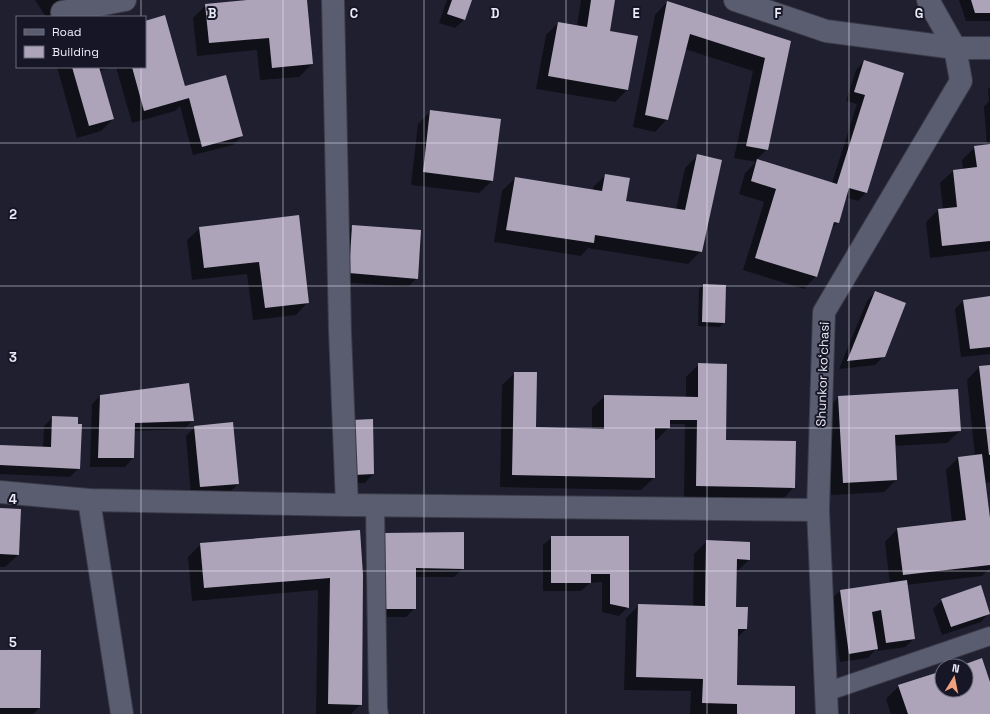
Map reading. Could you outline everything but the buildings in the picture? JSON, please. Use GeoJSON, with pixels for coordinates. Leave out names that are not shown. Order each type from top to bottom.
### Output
{"type":"FeatureCollection","features":[{"type":"Feature","properties":{"kind":"street"},"geometry":{"type":"LineString","coordinates":[[62,12],[125,0]]}},
{"type":"Feature","properties":{"kind":"street"},"geometry":{"type":"LineString","coordinates":[[333,0],[340,332],[347,505]]}},
{"type":"Feature","properties":{"kind":"street"},"geometry":{"type":"LineString","coordinates":[[735,0],[826,31],[955,48],[990,48]]}},
{"type":"Feature","properties":{"kind":"street","name":"Shunkor koʻchasi"},"geometry":{"type":"LineString","coordinates":[[827,714],[818,510],[824,312],[961,81],[955,48],[928,0]]}},
{"type":"Feature","properties":{"kind":"street"},"geometry":{"type":"LineString","coordinates":[[0,492],[89,500],[347,505],[818,510]]}},
{"type":"Feature","properties":{"kind":"street"},"geometry":{"type":"LineString","coordinates":[[89,500],[122,714]]}},
{"type":"Feature","properties":{"kind":"lane"},"geometry":{"type":"LineString","coordinates":[[375,505],[378,709],[380,714]]}},
{"type":"Feature","properties":{"kind":"lane"},"geometry":{"type":"LineString","coordinates":[[826,692],[990,636]]}}]}
